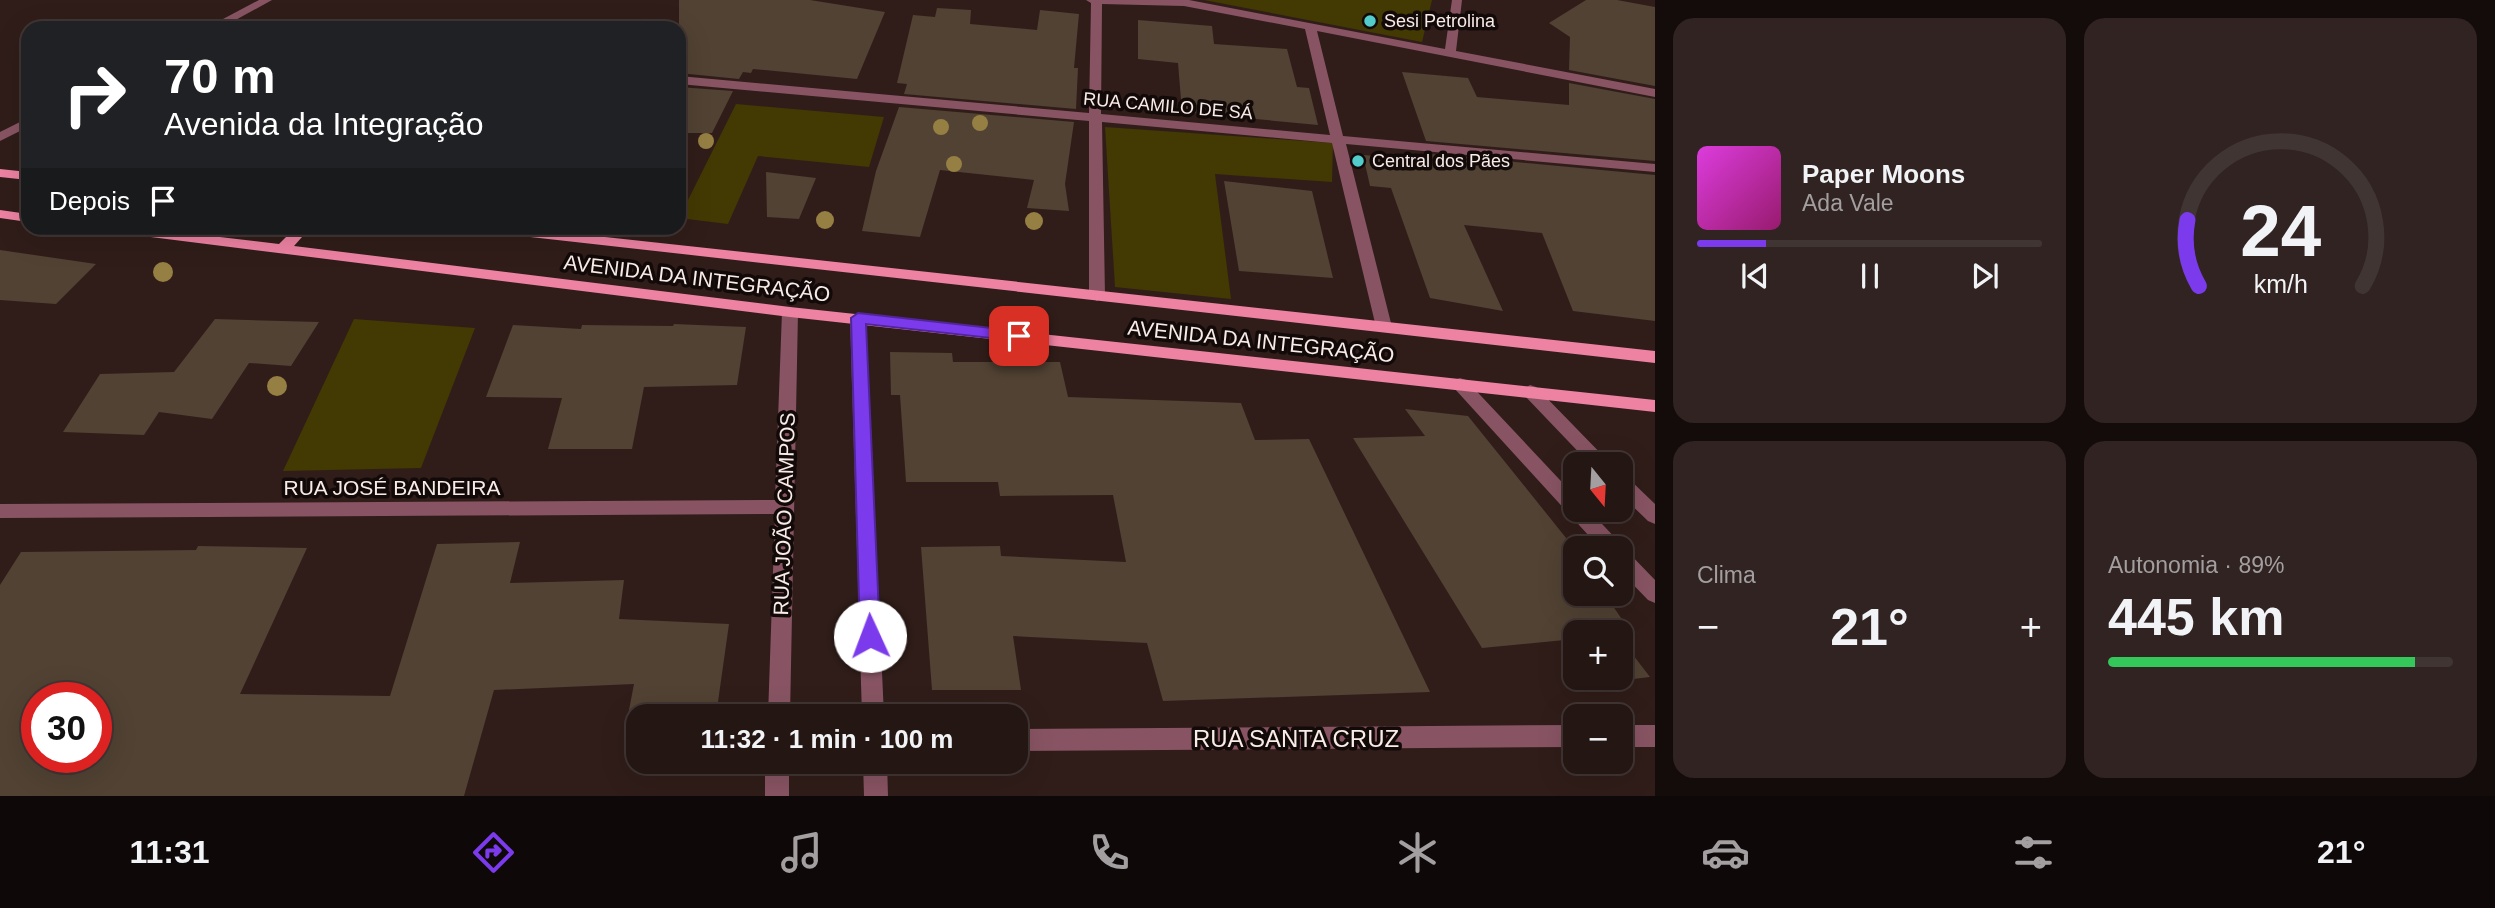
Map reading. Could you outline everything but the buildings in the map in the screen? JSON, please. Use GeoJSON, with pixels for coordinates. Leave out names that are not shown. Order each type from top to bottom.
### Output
{"type":"FeatureCollection","features":[{"type":"Feature","properties":{"kind":"main road"},"geometry":{"type":"LineString","coordinates":[[0,173],[21,175]]}},
{"type":"Feature","properties":{"kind":"main road"},"geometry":{"type":"LineString","coordinates":[[0,214],[21,217]]}},
{"type":"Feature","properties":{"kind":"main road","name":"AVENIDA DA INTEGRAÇÃO"},"geometry":{"type":"LineString","coordinates":[[172,235],[790,312],[1655,406]]}},
{"type":"Feature","properties":{"kind":"main road"},"geometry":{"type":"LineString","coordinates":[[284,248],[296,235]]}},
{"type":"Feature","properties":{"kind":"main road","name":"AVENIDA DA INTEGRAÇÃO"},"geometry":{"type":"LineString","coordinates":[[549,235],[1655,357]]}},
{"type":"Feature","properties":{"kind":"street"},"geometry":{"type":"LineString","coordinates":[[226,21],[267,0]]}},
{"type":"Feature","properties":{"kind":"street"},"geometry":{"type":"LineString","coordinates":[[1091,0],[1189,4]]}},
{"type":"Feature","properties":{"kind":"street"},"geometry":{"type":"LineString","coordinates":[[1171,0],[1655,93]]}},
{"type":"Feature","properties":{"kind":"street"},"geometry":{"type":"LineString","coordinates":[[1450,52],[1457,0]]}},
{"type":"Feature","properties":{"kind":"street"},"geometry":{"type":"LineString","coordinates":[[1097,1],[1097,296]]}},
{"type":"Feature","properties":{"kind":"street"},"geometry":{"type":"LineString","coordinates":[[1310,27],[1384,327]]}},
{"type":"Feature","properties":{"kind":"street","name":"RUA CAMILO DE SÁ"},"geometry":{"type":"LineString","coordinates":[[686,81],[1655,168]]}},
{"type":"Feature","properties":{"kind":"street"},"geometry":{"type":"LineString","coordinates":[[0,137],[21,126]]}},
{"type":"Feature","properties":{"kind":"street","name":"RUA JOÃO CAMPOS"},"geometry":{"type":"LineString","coordinates":[[779,704],[790,312]]}},
{"type":"Feature","properties":{"kind":"street"},"geometry":{"type":"LineString","coordinates":[[858,318],[873,704]]}},
{"type":"Feature","properties":{"kind":"street"},"geometry":{"type":"LineString","coordinates":[[1460,384],[1563,494]]}},
{"type":"Feature","properties":{"kind":"street"},"geometry":{"type":"LineString","coordinates":[[1530,391],[1590,452]]}},
{"type":"Feature","properties":{"kind":"street"},"geometry":{"type":"LineString","coordinates":[[1633,495],[1655,516]]}},
{"type":"Feature","properties":{"kind":"street","name":"RUA JOSÉ BANDEIRA"},"geometry":{"type":"LineString","coordinates":[[0,511],[784,507]]}},
{"type":"Feature","properties":{"kind":"street"},"geometry":{"type":"LineString","coordinates":[[1589,522],[1601,536]]}},
{"type":"Feature","properties":{"kind":"street"},"geometry":{"type":"LineString","coordinates":[[1633,571],[1655,594]]}},
{"type":"Feature","properties":{"kind":"street","name":"RUA SANTA CRUZ"},"geometry":{"type":"LineString","coordinates":[[1028,740],[1563,736]]}},
{"type":"Feature","properties":{"kind":"street"},"geometry":{"type":"LineString","coordinates":[[1633,736],[1655,736]]}},
{"type":"Feature","properties":{"kind":"street"},"geometry":{"type":"LineString","coordinates":[[777,796],[778,774]]}},
{"type":"Feature","properties":{"kind":"street"},"geometry":{"type":"LineString","coordinates":[[875,774],[876,796]]}},
{"type":"Feature","properties":{"kind":"shaded area","name":"Sesi Petrolina"},"geometry":{"type":"Polygon","coordinates":[[[1204,0],[1432,0],[1422,42],[1204,0]]]}},
{"type":"Feature","properties":{"kind":"shaded area"},"geometry":{"type":"Polygon","coordinates":[[[736,104],[884,117],[869,167],[758,156],[728,224],[686,219],[686,204],[736,104]]]}},
{"type":"Feature","properties":{"kind":"shaded area"},"geometry":{"type":"Polygon","coordinates":[[[1105,127],[1333,143],[1332,182],[1215,174],[1231,299],[1115,287],[1105,127]]]}},
{"type":"Feature","properties":{"kind":"shaded area"},"geometry":{"type":"Polygon","coordinates":[[[354,319],[475,328],[421,468],[283,471],[354,319]]]}},
{"type":"Feature","properties":{"kind":"place","name":"Sesi Petrolina"},"geometry":{"type":"Point","coordinates":[1370,21]}},
{"type":"Feature","properties":{"kind":"place","name":"Central dos Pães"},"geometry":{"type":"Point","coordinates":[1358,161]}},
{"type":"Feature","properties":{"kind":"route"},"geometry":{"type":"LineString","coordinates":[[870,636],[858,318],[1019,336]]}}]}
